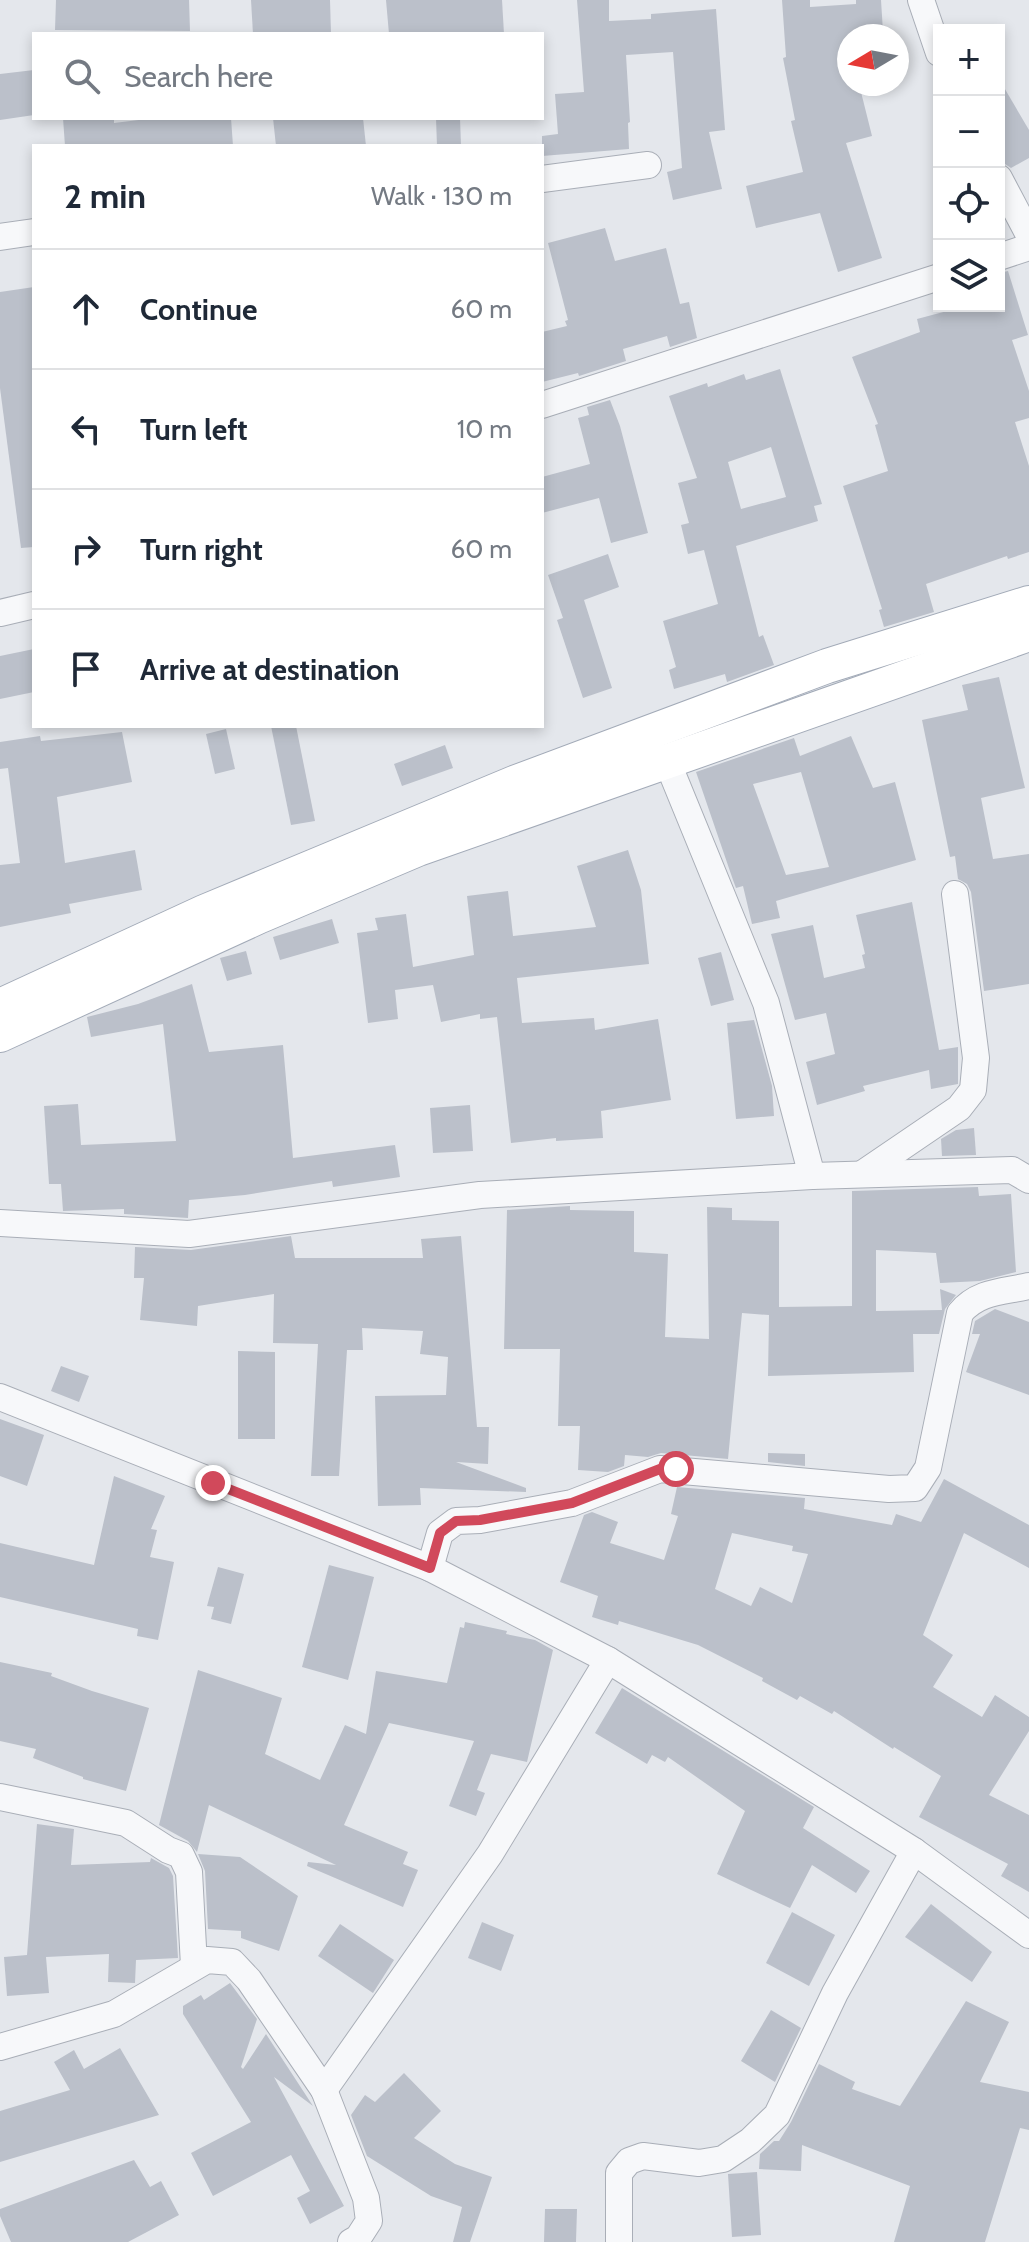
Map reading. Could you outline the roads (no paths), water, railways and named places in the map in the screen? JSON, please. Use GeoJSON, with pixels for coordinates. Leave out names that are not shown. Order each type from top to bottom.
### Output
{"type":"FeatureCollection","features":[{"type":"Feature","properties":{"kind":"main road"},"geometry":{"type":"LineString","coordinates":[[0,1006],[204,912],[514,783],[827,666],[1029,603]]}},
{"type":"Feature","properties":{"kind":"main road"},"geometry":{"type":"LineString","coordinates":[[0,1035],[260,916],[418,849],[1029,634]]}},
{"type":"Feature","properties":{"kind":"street"},"geometry":{"type":"LineString","coordinates":[[921,0],[933,35]]}},
{"type":"Feature","properties":{"kind":"street"},"geometry":{"type":"LineString","coordinates":[[544,179],[648,165]]}},
{"type":"Feature","properties":{"kind":"street"},"geometry":{"type":"LineString","coordinates":[[1005,189],[1029,235]]}},
{"type":"Feature","properties":{"kind":"street"},"geometry":{"type":"LineString","coordinates":[[0,237],[32,232]]}},
{"type":"Feature","properties":{"kind":"street"},"geometry":{"type":"LineString","coordinates":[[1005,255],[1029,247]]}},
{"type":"Feature","properties":{"kind":"street"},"geometry":{"type":"LineString","coordinates":[[544,404],[933,279]]}},
{"type":"Feature","properties":{"kind":"street"},"geometry":{"type":"LineString","coordinates":[[0,613],[32,605]]}},
{"type":"Feature","properties":{"kind":"street"},"geometry":{"type":"LineString","coordinates":[[667,761],[766,1003],[812,1176]]}},
{"type":"Feature","properties":{"kind":"street"},"geometry":{"type":"LineString","coordinates":[[862,1174],[959,1108],[973,1090],[976,1058],[955,894]]}},
{"type":"Feature","properties":{"kind":"street"},"geometry":{"type":"LineString","coordinates":[[0,1223],[189,1234],[480,1195],[862,1174],[1012,1170],[1029,1180]]}},
{"type":"Feature","properties":{"kind":"street"},"geometry":{"type":"LineString","coordinates":[[430,1568],[440,1533],[456,1521],[480,1520],[572,1503],[660,1469],[889,1489],[915,1488],[928,1468],[960,1313],[970,1301],[982,1295],[1029,1286]]}},
{"type":"Feature","properties":{"kind":"street"},"geometry":{"type":"LineString","coordinates":[[0,1397],[430,1568],[608,1660],[914,1851],[1029,1935]]}},
{"type":"Feature","properties":{"kind":"street"},"geometry":{"type":"LineString","coordinates":[[324,2090],[490,1854],[608,1660]]}},
{"type":"Feature","properties":{"kind":"street"},"geometry":{"type":"LineString","coordinates":[[0,1797],[126,1823],[181,1855],[189,1872],[194,1966]]}},
{"type":"Feature","properties":{"kind":"street"},"geometry":{"type":"LineString","coordinates":[[619,2242],[619,2173],[629,2161],[643,2156],[699,2163],[723,2159],[750,2141],[777,2115],[835,1993],[914,1851]]}},
{"type":"Feature","properties":{"kind":"street"},"geometry":{"type":"LineString","coordinates":[[0,2047],[114,2014],[207,1960],[232,1962],[249,1980],[324,2090],[366,2198],[369,2221],[358,2238],[351,2242]]}}]}
